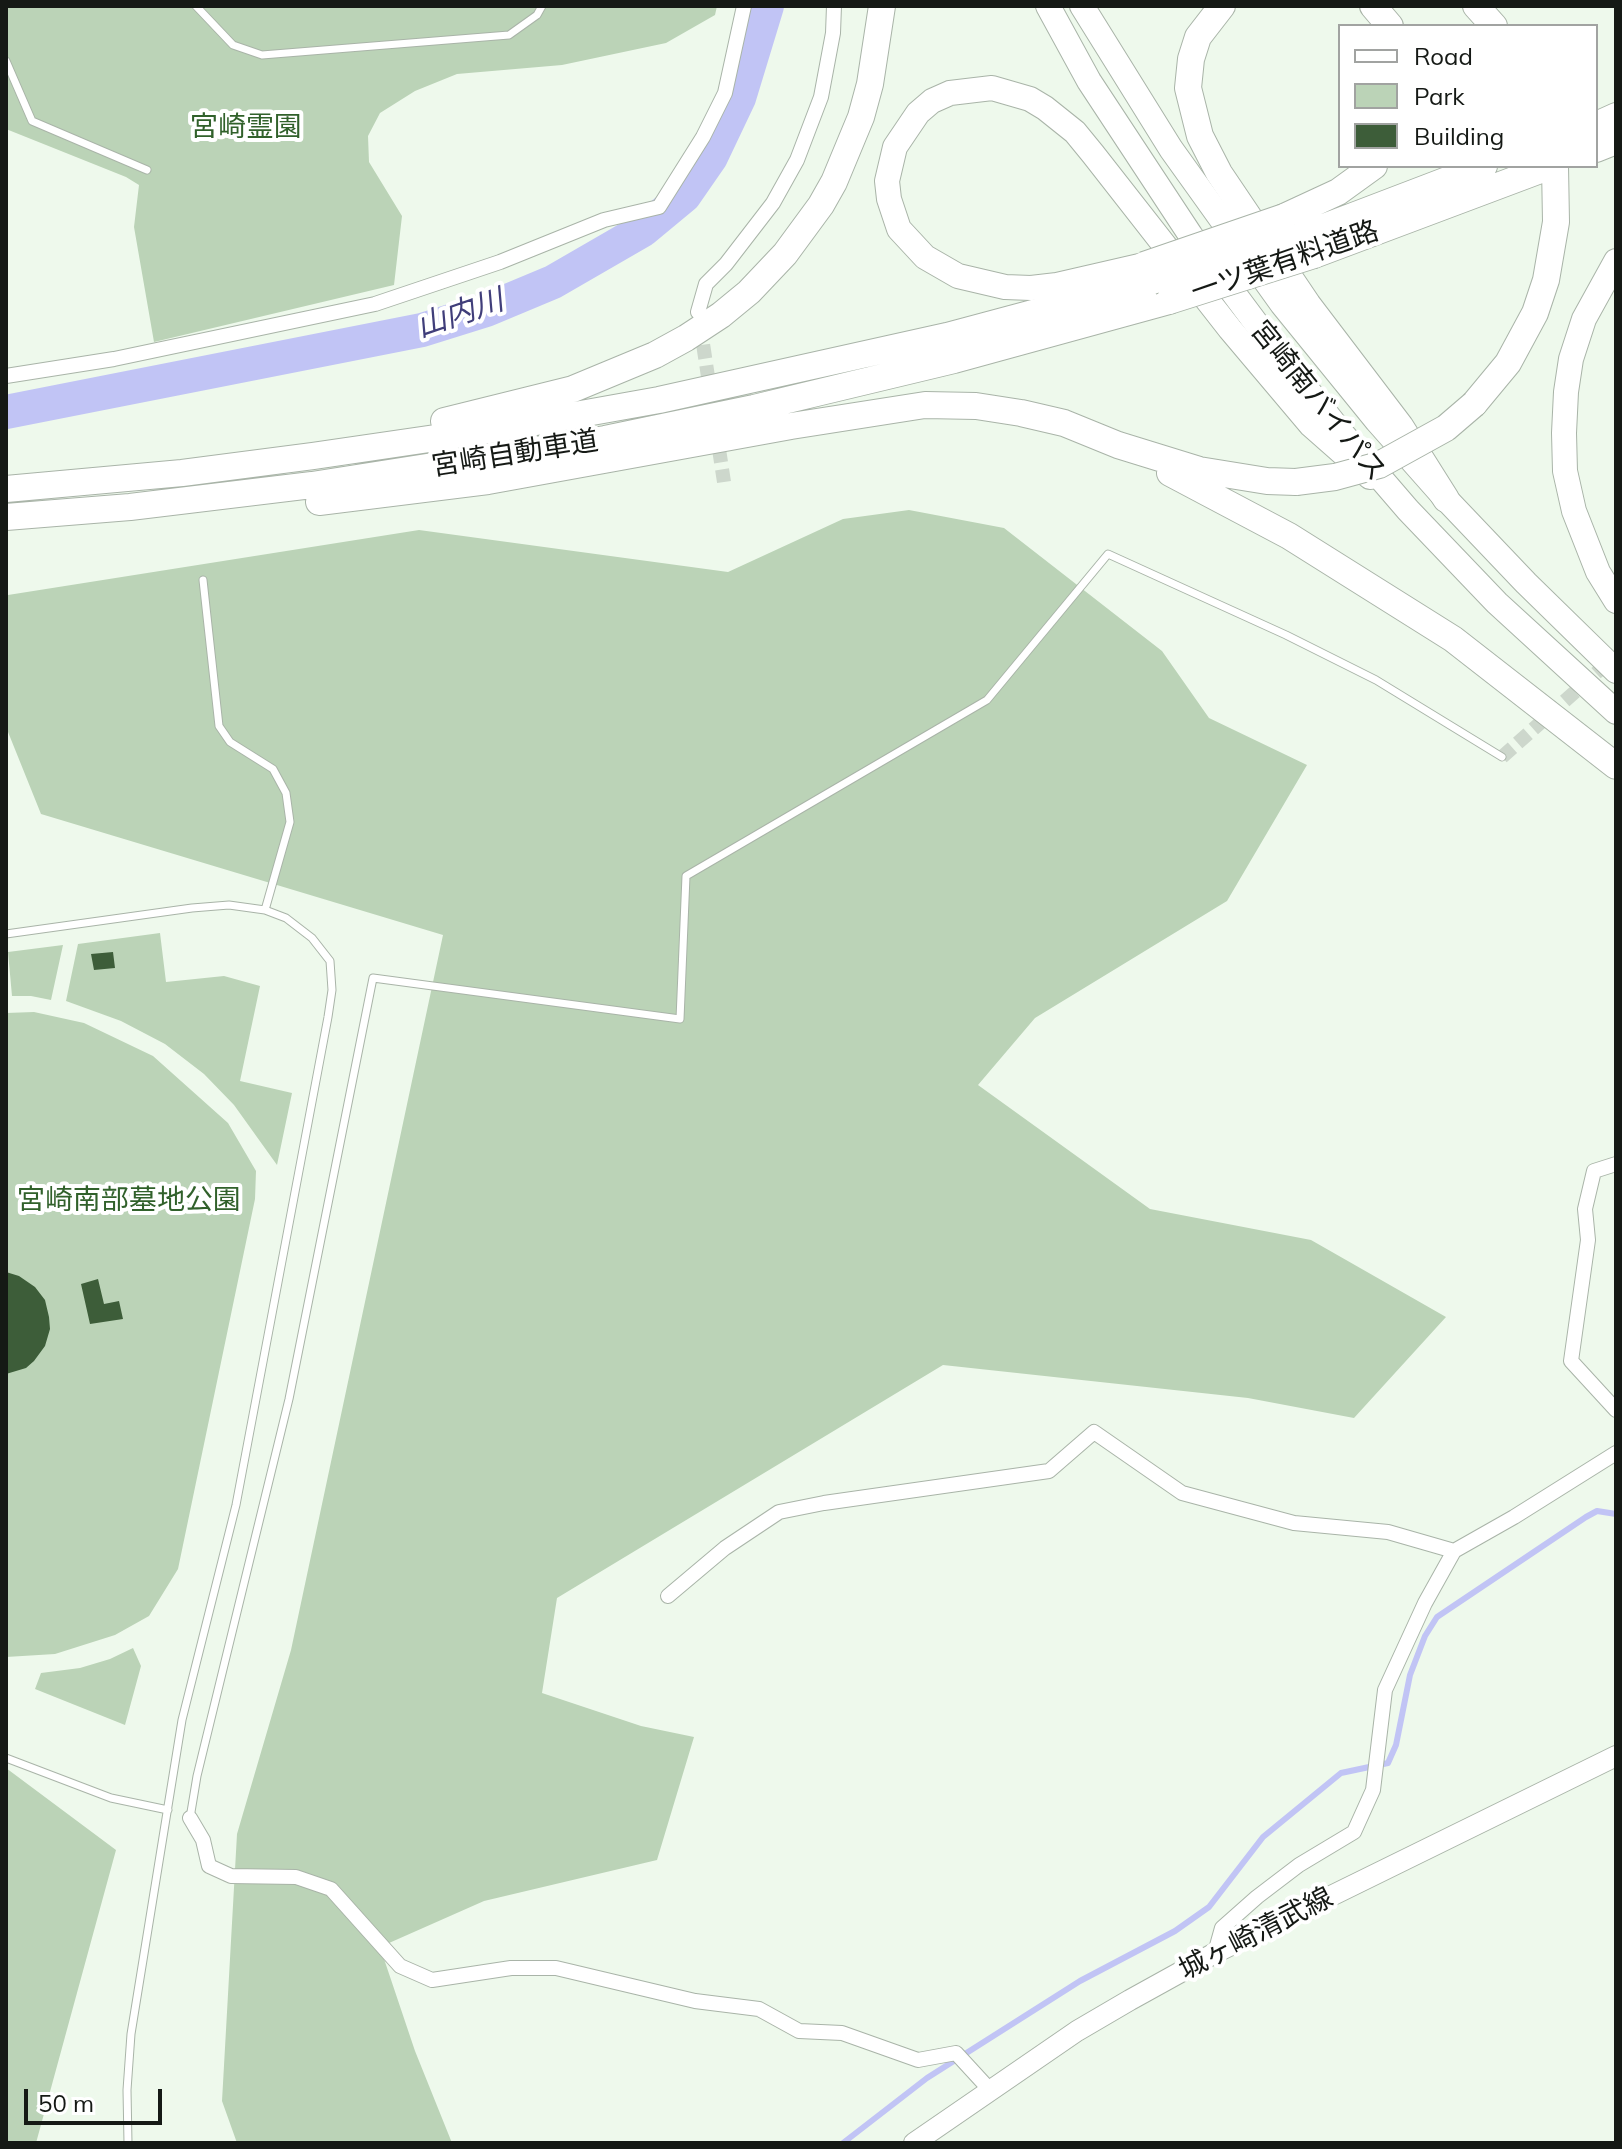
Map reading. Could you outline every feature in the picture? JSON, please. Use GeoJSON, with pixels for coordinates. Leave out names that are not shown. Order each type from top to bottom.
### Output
{"type":"FeatureCollection","features":[{"type":"Feature","properties":{"kind":"highway"},"geometry":{"type":"LineString","coordinates":[[313,456],[573,389],[655,355],[721,315],[749,292],[785,254],[834,182],[864,106],[878,43],[882,6]]}},
{"type":"Feature","properties":{"kind":"highway"},"geometry":{"type":"LineString","coordinates":[[1222,6],[1198,37],[1191,59],[1188,88],[1200,136],[1219,173],[1299,292],[1400,426],[1446,499]]}},
{"type":"Feature","properties":{"kind":"highway"},"geometry":{"type":"LineString","coordinates":[[1373,6],[1388,24]]}},
{"type":"Feature","properties":{"kind":"highway"},"geometry":{"type":"LineString","coordinates":[[1476,6],[1492,24]]}},
{"type":"Feature","properties":{"kind":"highway"},"geometry":{"type":"LineString","coordinates":[[1297,234],[1338,192],[1371,168]]}},
{"type":"Feature","properties":{"kind":"highway"},"geometry":{"type":"LineString","coordinates":[[1013,332],[1478,168]]}},
{"type":"Feature","properties":{"kind":"highway"},"geometry":{"type":"LineString","coordinates":[[130,507],[273,507],[488,481],[925,405],[976,406],[1064,423],[1118,445],[1199,470],[1256,480],[1296,482],[1335,477],[1379,465],[1446,428],[1474,404],[1508,363],[1535,313],[1546,280],[1554,237],[1546,168]]}},
{"type":"Feature","properties":{"kind":"highway","name":"一ツ葉有料道路"},"geometry":{"type":"LineString","coordinates":[[1297,234],[1546,168]]}},
{"type":"Feature","properties":{"kind":"highway"},"geometry":{"type":"LineString","coordinates":[[947,336],[1155,282]]}},
{"type":"Feature","properties":{"kind":"highway","name":"宮崎自動車道"},"geometry":{"type":"LineString","coordinates":[[6,489],[182,473],[497,429],[659,400],[947,336],[1013,332]]}},
{"type":"Feature","properties":{"kind":"highway","name":"宮崎自動車道"},"geometry":{"type":"LineString","coordinates":[[6,517],[130,507],[312,485],[605,439],[785,401],[1013,332]]}},
{"type":"Feature","properties":{"kind":"highway"},"geometry":{"type":"LineString","coordinates":[[1118,445],[1289,536],[1393,599],[1453,639],[1616,766]]}},
{"type":"Feature","properties":{"kind":"main road","name":"宮崎南バイパス"},"geometry":{"type":"LineString","coordinates":[[1048,6],[1097,93],[1191,236],[1276,350],[1408,510],[1497,603],[1616,712]]}},
{"type":"Feature","properties":{"kind":"main road","name":"宮崎南バイパス"},"geometry":{"type":"LineString","coordinates":[[1082,6],[1171,149],[1282,304],[1377,421],[1446,499],[1616,671]]}},
{"type":"Feature","properties":{"kind":"main road"},"geometry":{"type":"LineString","coordinates":[[1155,282],[1031,288],[1005,287],[958,276],[925,257],[899,229],[889,199],[887,181],[895,147],[918,113],[932,101],[950,93],[992,88],[1030,99],[1045,108],[1084,143],[1230,329],[1311,425],[1408,510]]}},
{"type":"Feature","properties":{"kind":"main road"},"geometry":{"type":"LineString","coordinates":[[1297,234],[1457,168]]}},
{"type":"Feature","properties":{"kind":"main road"},"geometry":{"type":"LineString","coordinates":[[1616,261],[1584,319],[1571,359],[1564,433],[1565,471],[1574,511],[1598,572],[1616,601]]}},
{"type":"Feature","properties":{"kind":"main road","name":"城ヶ崎清武線"},"geometry":{"type":"LineString","coordinates":[[914,2143],[1077,2031],[1215,1953],[1616,1756]]}},
{"type":"Feature","properties":{"kind":"street"},"geometry":{"type":"LineString","coordinates":[[6,376],[114,359],[375,304],[500,262],[604,220],[659,207],[703,137],[725,93],[744,6]]}},
{"type":"Feature","properties":{"kind":"street"},"geometry":{"type":"LineString","coordinates":[[698,312],[706,284],[726,264],[773,203],[797,160],[821,97],[833,33],[834,6]]}},
{"type":"Feature","properties":{"kind":"street"},"geometry":{"type":"LineString","coordinates":[[1616,1164],[1594,1171],[1585,1209],[1588,1240],[1571,1361],[1616,1410]]}},
{"type":"Feature","properties":{"kind":"street"},"geometry":{"type":"LineString","coordinates":[[668,1596],[725,1548],[779,1512],[1049,1471],[1094,1432],[1182,1493],[1294,1523],[1388,1532],[1454,1551]]}},
{"type":"Feature","properties":{"kind":"street"},"geometry":{"type":"LineString","coordinates":[[1215,1953],[1222,1928],[1257,1897],[1299,1865],[1354,1832],[1373,1790],[1385,1690],[1425,1603],[1454,1551],[1616,1453]]}},
{"type":"Feature","properties":{"kind":"street"},"geometry":{"type":"LineString","coordinates":[[190,1818],[203,1840],[209,1866],[231,1876],[296,1877],[331,1889],[400,1966],[432,1980],[511,1968],[556,1968],[695,2001],[759,2009],[799,2031],[842,2033],[918,2060],[956,2053],[990,2090]]}},
{"type":"Feature","properties":{"kind":"lane"},"geometry":{"type":"LineString","coordinates":[[196,6],[233,45],[262,55],[509,35],[529,21],[542,6]]}},
{"type":"Feature","properties":{"kind":"lane"},"geometry":{"type":"LineString","coordinates":[[6,61],[32,121],[147,170]]}},
{"type":"Feature","properties":{"kind":"lane"},"geometry":{"type":"LineString","coordinates":[[190,1818],[197,1776],[289,1399],[373,978],[680,1019],[686,876],[987,700],[1108,554],[1286,635],[1376,680],[1502,757]]}},
{"type":"Feature","properties":{"kind":"lane"},"geometry":{"type":"LineString","coordinates":[[203,580],[219,726],[230,742],[273,769],[286,793],[290,822],[265,910]]}},
{"type":"Feature","properties":{"kind":"lane"},"geometry":{"type":"LineString","coordinates":[[6,934],[229,905],[265,910],[286,918],[312,938],[330,961],[332,990],[236,1505],[182,1720],[131,2034],[127,2090],[128,2143]]}},
{"type":"Feature","properties":{"kind":"lane"},"geometry":{"type":"LineString","coordinates":[[6,1758],[111,1798],[168,1810]]}},
{"type":"Feature","properties":{"kind":"green space","name":"宮崎霊園"},"geometry":{"type":"Polygon","coordinates":[[[6,6],[717,6],[715,15],[666,43],[562,65],[457,74],[415,91],[380,113],[368,136],[369,162],[402,216],[394,285],[154,342],[134,227],[139,185],[6,129],[6,6]]]}},
{"type":"Feature","properties":{"kind":"green space"},"geometry":{"type":"Polygon","coordinates":[[[909,510],[1004,528],[1162,651],[1209,718],[1307,765],[1227,901],[1035,1018],[978,1085],[1150,1209],[1311,1240],[1446,1317],[1354,1418],[1248,1398],[943,1365],[557,1598],[542,1693],[641,1726],[694,1737],[657,1860],[484,1901],[380,1947],[415,2051],[452,2143],[237,2143],[222,2101],[237,1834],[291,1650],[443,935],[41,814],[6,727],[6,599],[8,595],[419,530],[728,572],[843,519],[909,510]]]}},
{"type":"Feature","properties":{"kind":"green space"},"geometry":{"type":"Polygon","coordinates":[[[160,933],[166,982],[224,976],[260,986],[240,1081],[292,1093],[277,1165],[234,1105],[204,1074],[165,1044],[121,1021],[66,1001],[78,944],[160,933]]]}},
{"type":"Feature","properties":{"kind":"green space"},"geometry":{"type":"Polygon","coordinates":[[[63,945],[51,1000],[12,996],[8,952],[63,945]]]}},
{"type":"Feature","properties":{"kind":"green space","name":"宮崎南部墓地公園"},"geometry":{"type":"Polygon","coordinates":[[[34,1012],[84,1023],[153,1056],[228,1123],[256,1171],[255,1199],[178,1569],[149,1616],[115,1635],[55,1654],[6,1657],[6,1013],[34,1012]]]}},
{"type":"Feature","properties":{"kind":"green space"},"geometry":{"type":"Polygon","coordinates":[[[133,1648],[141,1666],[125,1725],[35,1689],[41,1673],[80,1668],[133,1648]]]}},
{"type":"Feature","properties":{"kind":"green space"},"geometry":{"type":"Polygon","coordinates":[[[6,1768],[116,1850],[36,2143],[6,2143],[6,1768]]]}},
{"type":"Feature","properties":{"kind":"building"},"geometry":{"type":"Polygon","coordinates":[[[113,952],[115,968],[94,970],[91,954],[113,952]]]}},
{"type":"Feature","properties":{"kind":"building"},"geometry":{"type":"Polygon","coordinates":[[[6,1272],[19,1276],[35,1287],[45,1300],[50,1329],[45,1346],[34,1361],[26,1368],[6,1374],[6,1272]]]}},
{"type":"Feature","properties":{"kind":"building"},"geometry":{"type":"Polygon","coordinates":[[[98,1279],[104,1304],[119,1301],[123,1319],[90,1324],[81,1284],[98,1279]]]}},
{"type":"Feature","properties":{"kind":"waterway","name":"山内川"},"geometry":{"type":"LineString","coordinates":[[6,412],[422,330],[486,310],[553,282],[643,230],[684,196],[711,157],[739,98],[767,6]]}},
{"type":"Feature","properties":{"kind":"waterway"},"geometry":{"type":"LineString","coordinates":[[843,2143],[927,2078],[1080,1981],[1175,1931],[1209,1907],[1263,1837],[1341,1773],[1388,1763],[1396,1745],[1410,1675],[1425,1636],[1437,1617],[1586,1517],[1597,1511],[1616,1514]]}},
{"type":"Feature","properties":{"kind":"tunnel"},"geometry":{"type":"LineString","coordinates":[[700,324],[724,482]]}},
{"type":"Feature","properties":{"kind":"tunnel"},"geometry":{"type":"LineString","coordinates":[[1502,757],[1613,658]]}}]}
